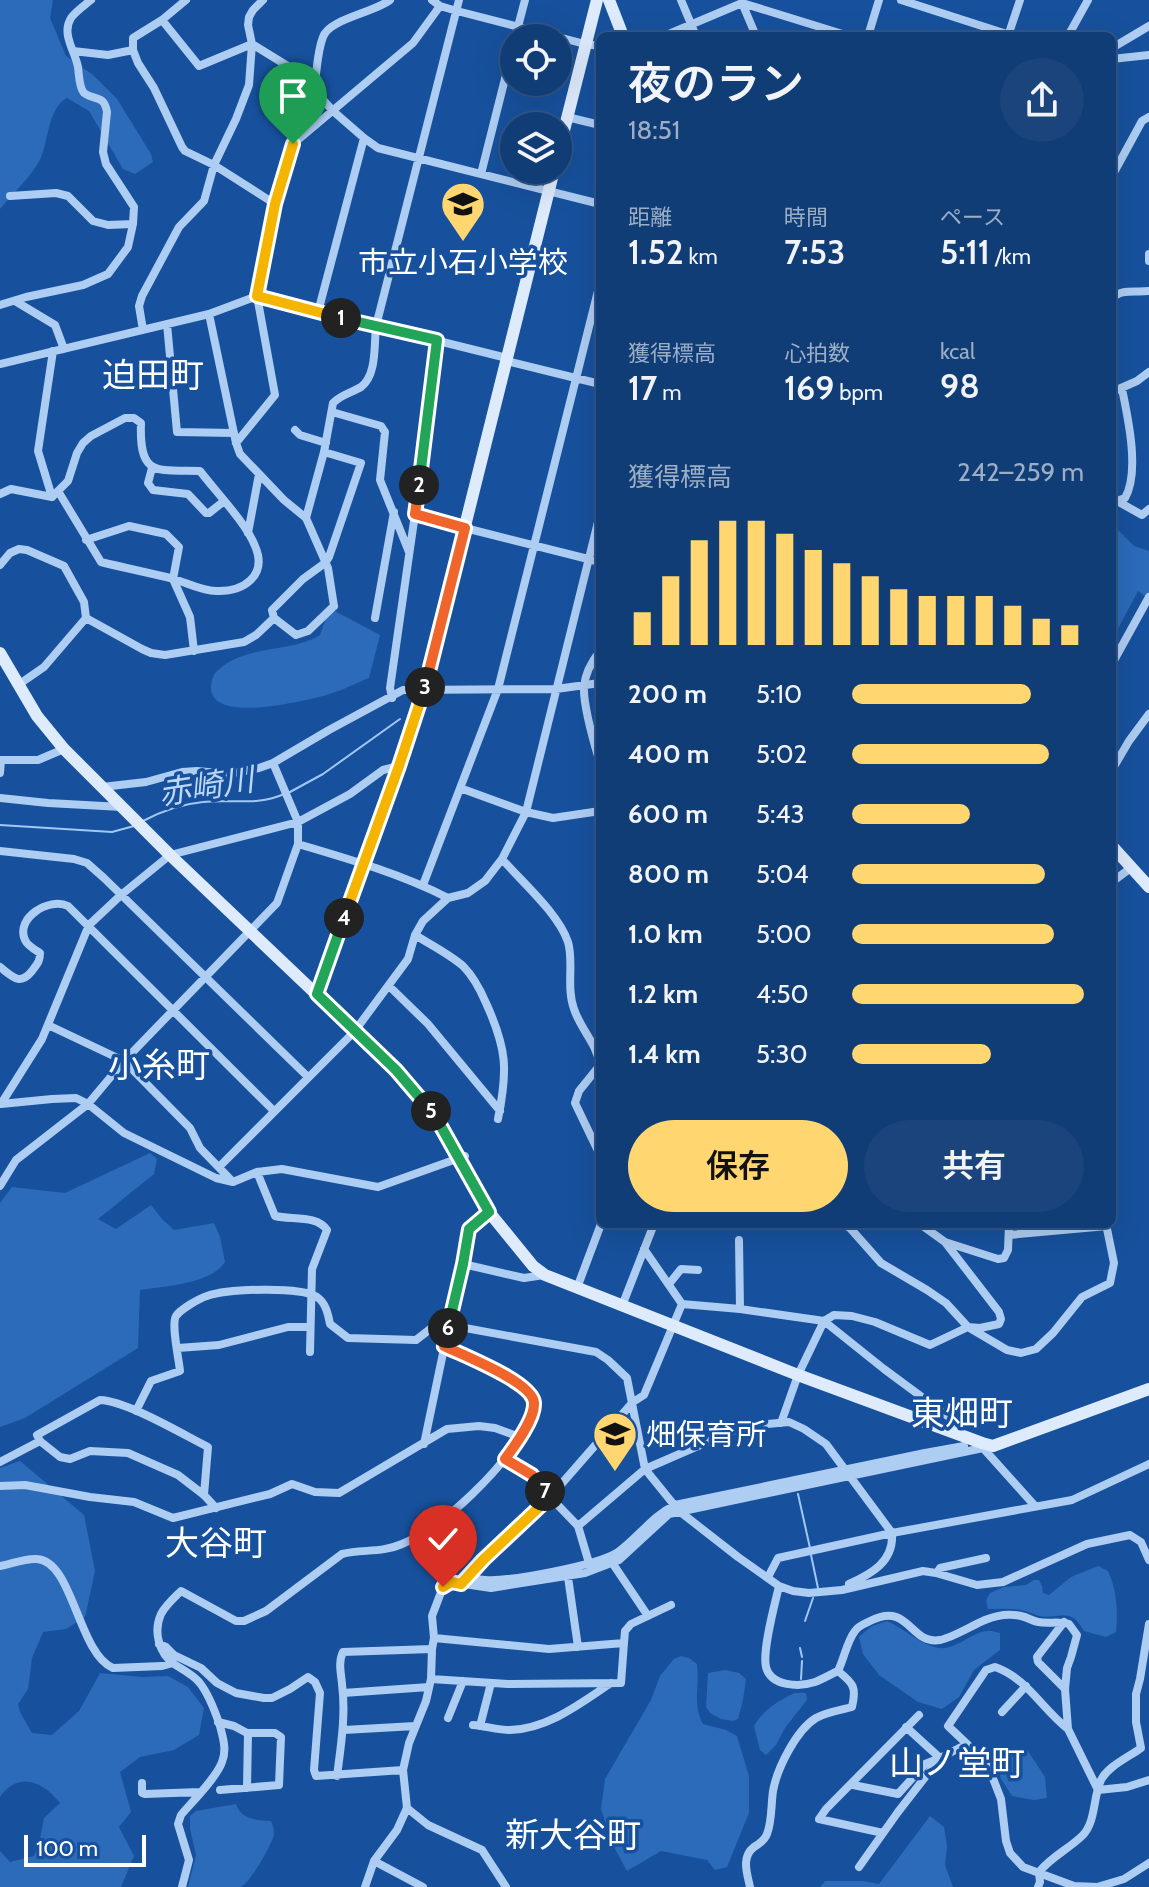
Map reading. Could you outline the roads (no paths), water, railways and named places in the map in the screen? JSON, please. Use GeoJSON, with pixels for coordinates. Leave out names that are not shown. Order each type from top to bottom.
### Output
{"type":"FeatureCollection","features":[{"type":"Feature","properties":{"kind":"street"},"geometry":{"type":"LineString","coordinates":[[0,305],[83,285],[108,274],[128,247],[134,207],[106,164],[103,152],[106,105],[84,93],[67,32],[71,18],[91,0]]}},
{"type":"Feature","properties":{"kind":"street"},"geometry":{"type":"LineString","coordinates":[[186,0],[133,38],[138,63],[185,151],[214,165],[275,204]]}},
{"type":"Feature","properties":{"kind":"street"},"geometry":{"type":"LineString","coordinates":[[143,330],[139,306],[142,296],[179,227],[204,201],[214,165],[249,85],[252,44],[249,17],[263,0]]}},
{"type":"Feature","properties":{"kind":"street"},"geometry":{"type":"LineString","coordinates":[[314,89],[324,32],[331,26],[375,10],[390,0]]}},
{"type":"Feature","properties":{"kind":"street"},"geometry":{"type":"LineString","coordinates":[[306,518],[333,403],[365,384],[371,373],[376,326],[459,0]]}},
{"type":"Feature","properties":{"kind":"street"},"geometry":{"type":"LineString","coordinates":[[519,24],[525,0]]}},
{"type":"Feature","properties":{"kind":"street"},"geometry":{"type":"LineString","coordinates":[[568,112],[597,0]]}},
{"type":"Feature","properties":{"kind":"street"},"geometry":{"type":"LineString","coordinates":[[609,0],[621,32]]}},
{"type":"Feature","properties":{"kind":"street"},"geometry":{"type":"LineString","coordinates":[[681,0],[694,32]]}},
{"type":"Feature","properties":{"kind":"street"},"geometry":{"type":"LineString","coordinates":[[901,0],[998,32]]}},
{"type":"Feature","properties":{"kind":"street"},"geometry":{"type":"LineString","coordinates":[[1011,32],[1020,0]]}},
{"type":"Feature","properties":{"kind":"street"},"geometry":{"type":"LineString","coordinates":[[1070,32],[1088,0]]}},
{"type":"Feature","properties":{"kind":"street"},"geometry":{"type":"LineString","coordinates":[[869,32],[877,1]]}},
{"type":"Feature","properties":{"kind":"street"},"geometry":{"type":"LineString","coordinates":[[235,438],[275,395],[257,296],[275,204],[293,144],[413,43],[436,3],[504,24]]}},
{"type":"Feature","properties":{"kind":"street"},"geometry":{"type":"LineString","coordinates":[[735,4],[753,32]]}},
{"type":"Feature","properties":{"kind":"street"},"geometry":{"type":"LineString","coordinates":[[674,32],[735,4],[835,32]]}},
{"type":"Feature","properties":{"kind":"street"},"geometry":{"type":"LineString","coordinates":[[162,20],[199,66],[252,44]]}},
{"type":"Feature","properties":{"kind":"street"},"geometry":{"type":"LineString","coordinates":[[1116,46],[1149,26]]}},
{"type":"Feature","properties":{"kind":"street"},"geometry":{"type":"LineString","coordinates":[[572,41],[596,45]]}},
{"type":"Feature","properties":{"kind":"street"},"geometry":{"type":"LineString","coordinates":[[252,44],[299,73],[333,111],[378,148],[596,203]]}},
{"type":"Feature","properties":{"kind":"street"},"geometry":{"type":"LineString","coordinates":[[73,51],[108,55],[133,50]]}},
{"type":"Feature","properties":{"kind":"street"},"geometry":{"type":"LineString","coordinates":[[1116,59],[1149,55]]}},
{"type":"Feature","properties":{"kind":"street"},"geometry":{"type":"LineString","coordinates":[[481,174],[501,96]]}},
{"type":"Feature","properties":{"kind":"street"},"geometry":{"type":"LineString","coordinates":[[1116,169],[1142,121],[1149,117]]}},
{"type":"Feature","properties":{"kind":"street"},"geometry":{"type":"LineString","coordinates":[[572,118],[596,124]]}},
{"type":"Feature","properties":{"kind":"street"},"geometry":{"type":"LineString","coordinates":[[318,312],[364,138]]}},
{"type":"Feature","properties":{"kind":"street"},"geometry":{"type":"LineString","coordinates":[[317,994],[424,690],[551,184]]}},
{"type":"Feature","properties":{"kind":"street"},"geometry":{"type":"LineString","coordinates":[[10,196],[56,193],[68,196],[93,221],[108,225],[133,224]]}},
{"type":"Feature","properties":{"kind":"street"},"geometry":{"type":"LineString","coordinates":[[1149,254],[1149,261]]}},
{"type":"Feature","properties":{"kind":"street"},"geometry":{"type":"LineString","coordinates":[[1116,294],[1149,291]]}},
{"type":"Feature","properties":{"kind":"street"},"geometry":{"type":"LineString","coordinates":[[0,364],[209,314],[257,296],[596,383]]}},
{"type":"Feature","properties":{"kind":"street"},"geometry":{"type":"LineString","coordinates":[[423,885],[498,689],[596,299]]}},
{"type":"Feature","properties":{"kind":"street"},"geometry":{"type":"LineString","coordinates":[[15,301],[55,325],[64,349]]}},
{"type":"Feature","properties":{"kind":"street"},"geometry":{"type":"LineString","coordinates":[[209,314],[240,454],[306,518],[325,563],[336,606],[308,631],[296,635],[274,618],[272,610],[303,579],[325,563],[329,557],[361,463],[295,430]]}},
{"type":"Feature","properties":{"kind":"street"},"geometry":{"type":"LineString","coordinates":[[167,324],[177,432],[235,438]]}},
{"type":"Feature","properties":{"kind":"street"},"geometry":{"type":"LineString","coordinates":[[392,698],[390,688],[437,340]]}},
{"type":"Feature","properties":{"kind":"street"},"geometry":{"type":"LineString","coordinates":[[53,351],[38,451],[55,494],[101,562],[214,591],[242,587],[249,583],[257,569],[259,558],[248,533],[200,471],[159,470],[147,462],[142,449],[141,423],[134,418],[125,418],[83,443],[68,481],[55,494]]}},
{"type":"Feature","properties":{"kind":"street"},"geometry":{"type":"LineString","coordinates":[[1116,391],[1149,372]]}},
{"type":"Feature","properties":{"kind":"street"},"geometry":{"type":"LineString","coordinates":[[1116,500],[1125,498],[1131,489],[1133,473],[1122,389]]}},
{"type":"Feature","properties":{"kind":"street"},"geometry":{"type":"LineString","coordinates":[[332,412],[384,429],[380,480],[409,552]]}},
{"type":"Feature","properties":{"kind":"street"},"geometry":{"type":"LineString","coordinates":[[152,468],[148,483],[153,490],[188,494],[206,513],[223,502]]}},
{"type":"Feature","properties":{"kind":"street"},"geometry":{"type":"LineString","coordinates":[[248,533],[259,474]]}},
{"type":"Feature","properties":{"kind":"street"},"geometry":{"type":"LineString","coordinates":[[0,494],[11,489],[55,494]]}},
{"type":"Feature","properties":{"kind":"street"},"geometry":{"type":"LineString","coordinates":[[1116,501],[1142,515],[1149,509]]}},
{"type":"Feature","properties":{"kind":"street"},"geometry":{"type":"LineString","coordinates":[[375,618],[394,512]]}},
{"type":"Feature","properties":{"kind":"street"},"geometry":{"type":"LineString","coordinates":[[415,514],[596,561]]}},
{"type":"Feature","properties":{"kind":"street"},"geometry":{"type":"LineString","coordinates":[[86,540],[129,526],[166,534],[179,547],[173,579],[190,617],[194,651]]}},
{"type":"Feature","properties":{"kind":"street"},"geometry":{"type":"LineString","coordinates":[[219,1167],[354,1032],[408,959],[423,921],[448,898],[468,893],[485,881],[502,859],[526,812],[596,530]]}},
{"type":"Feature","properties":{"kind":"street"},"geometry":{"type":"LineString","coordinates":[[0,565],[10,553],[19,549],[64,566],[84,602],[86,618],[44,667],[18,685]]}},
{"type":"Feature","properties":{"kind":"street"},"geometry":{"type":"LineString","coordinates":[[1116,657],[1149,597]]}},
{"type":"Feature","properties":{"kind":"street"},"geometry":{"type":"LineString","coordinates":[[86,618],[151,653],[165,655],[244,642],[274,618]]}},
{"type":"Feature","properties":{"kind":"street"},"geometry":{"type":"LineString","coordinates":[[0,653],[37,716],[64,749],[421,1097],[462,1157],[489,1212],[533,1266],[545,1275],[622,1306],[957,1434],[982,1446],[1035,1506]]}},
{"type":"Feature","properties":{"kind":"street"},"geometry":{"type":"LineString","coordinates":[[596,656],[584,686],[596,748]]}},
{"type":"Feature","properties":{"kind":"street"},"geometry":{"type":"LineString","coordinates":[[102,787],[146,782],[182,772],[244,772],[273,763],[403,690],[556,689],[596,684]]}},
{"type":"Feature","properties":{"kind":"street"},"geometry":{"type":"LineString","coordinates":[[1116,763],[1149,714]]}},
{"type":"Feature","properties":{"kind":"street"},"geometry":{"type":"LineString","coordinates":[[0,773],[0,760],[38,760],[64,749]]}},
{"type":"Feature","properties":{"kind":"street"},"geometry":{"type":"LineString","coordinates":[[0,1186],[16,1160],[88,1104],[124,1061],[277,903],[298,844],[298,822],[273,763]]}},
{"type":"Feature","properties":{"kind":"street"},"geometry":{"type":"LineString","coordinates":[[1,1105],[42,1039],[89,925],[121,895],[170,855],[298,822],[350,794],[383,770],[399,766]]}},
{"type":"Feature","properties":{"kind":"street"},"geometry":{"type":"LineString","coordinates":[[460,788],[526,812],[553,818],[596,812]]}},
{"type":"Feature","properties":{"kind":"street"},"geometry":{"type":"LineString","coordinates":[[0,798],[122,807]]}},
{"type":"Feature","properties":{"kind":"street"},"geometry":{"type":"LineString","coordinates":[[298,844],[423,885],[448,898]]}},
{"type":"Feature","properties":{"kind":"street"},"geometry":{"type":"LineString","coordinates":[[1116,850],[1149,887]]}},
{"type":"Feature","properties":{"kind":"street"},"geometry":{"type":"LineString","coordinates":[[0,851],[87,863],[308,1077]]}},
{"type":"Feature","properties":{"kind":"street"},"geometry":{"type":"LineString","coordinates":[[502,859],[555,917],[569,944],[570,996],[575,1013],[596,1049]]}},
{"type":"Feature","properties":{"kind":"street"},"geometry":{"type":"LineString","coordinates":[[1116,879],[1132,867]]}},
{"type":"Feature","properties":{"kind":"street"},"geometry":{"type":"LineString","coordinates":[[0,967],[15,978],[26,978],[40,961],[40,953],[25,942],[23,935],[28,918],[44,905],[62,903],[68,906],[274,1111]]}},
{"type":"Feature","properties":{"kind":"street"},"geometry":{"type":"LineString","coordinates":[[389,986],[428,1024],[499,1115],[503,1096],[504,1054],[499,1033],[476,981],[463,967],[415,935]]}},
{"type":"Feature","properties":{"kind":"street"},"geometry":{"type":"LineString","coordinates":[[48,1025],[124,1061],[190,1128],[200,1148],[233,1182]]}},
{"type":"Feature","properties":{"kind":"street"},"geometry":{"type":"LineString","coordinates":[[596,1070],[579,1091],[575,1103],[596,1147]]}},
{"type":"Feature","properties":{"kind":"street"},"geometry":{"type":"LineString","coordinates":[[1,1105],[76,1098],[124,1133],[216,1178],[233,1182],[257,1172],[282,1169],[378,1187],[462,1157]]}},
{"type":"Feature","properties":{"kind":"street"},"geometry":{"type":"LineString","coordinates":[[257,1172],[275,1216],[314,1219],[327,1230],[312,1269],[310,1352]]}},
{"type":"Feature","properties":{"kind":"street"},"geometry":{"type":"LineString","coordinates":[[424,1444],[469,1229],[489,1212]]}},
{"type":"Feature","properties":{"kind":"street"},"geometry":{"type":"LineString","coordinates":[[577,1288],[600,1228]]}},
{"type":"Feature","properties":{"kind":"street"},"geometry":{"type":"LineString","coordinates":[[622,1306],[652,1228]]}},
{"type":"Feature","properties":{"kind":"street"},"geometry":{"type":"LineString","coordinates":[[850,1228],[881,1263],[946,1303],[968,1327],[1007,1350],[1021,1353],[1036,1349],[1082,1297],[1110,1283],[1114,1263],[1107,1228]]}},
{"type":"Feature","properties":{"kind":"street"},"geometry":{"type":"LineString","coordinates":[[926,1228],[945,1242],[998,1259],[1004,1258],[1008,1250],[1009,1228]]}},
{"type":"Feature","properties":{"kind":"street"},"geometry":{"type":"LineString","coordinates":[[1009,1235],[1077,1228]]}},
{"type":"Feature","properties":{"kind":"street"},"geometry":{"type":"LineString","coordinates":[[739,1240],[740,1309]]}},
{"type":"Feature","properties":{"kind":"street"},"geometry":{"type":"LineString","coordinates":[[781,1423],[798,1375],[824,1321],[834,1315],[875,1322],[930,1345],[968,1327],[999,1324],[999,1312],[945,1242]]}},
{"type":"Feature","properties":{"kind":"street"},"geometry":{"type":"LineString","coordinates":[[644,1249],[682,1304]]}},
{"type":"Feature","properties":{"kind":"street"},"geometry":{"type":"LineString","coordinates":[[463,1264],[524,1278],[545,1275]]}},
{"type":"Feature","properties":{"kind":"street"},"geometry":{"type":"LineString","coordinates":[[669,1284],[681,1269],[698,1270]]}},
{"type":"Feature","properties":{"kind":"street"},"geometry":{"type":"LineString","coordinates":[[136,1411],[151,1381],[180,1371],[174,1322],[177,1314],[206,1296],[271,1289],[311,1294],[320,1298],[330,1324],[348,1338],[416,1340],[438,1323],[596,1352],[627,1378],[645,1469],[677,1508],[738,1557],[779,1586],[793,1591],[842,1590],[923,1571],[977,1585],[1003,1582],[1087,1544],[1130,1535],[1141,1542],[1149,1560]]}},
{"type":"Feature","properties":{"kind":"street"},"geometry":{"type":"LineString","coordinates":[[682,1304],[824,1321],[953,1420],[957,1434]]}},
{"type":"Feature","properties":{"kind":"street"},"geometry":{"type":"LineString","coordinates":[[464,1580],[550,1497],[633,1402],[644,1395],[682,1304]]}},
{"type":"Feature","properties":{"kind":"street"},"geometry":{"type":"LineString","coordinates":[[178,1348],[219,1345],[288,1327],[310,1327]]}},
{"type":"Feature","properties":{"kind":"street"},"geometry":{"type":"LineString","coordinates":[[182,1887],[189,1860],[178,1824],[181,1815],[222,1764],[225,1751],[212,1704],[201,1684],[162,1651],[158,1634],[161,1615],[181,1591],[236,1621],[244,1621],[266,1611],[342,1554],[384,1550],[403,1544],[428,1530],[463,1501],[505,1459],[520,1437],[534,1405],[529,1392],[502,1373],[444,1346]]}},
{"type":"Feature","properties":{"kind":"street"},"geometry":{"type":"LineString","coordinates":[[365,1887],[374,1861],[397,1830],[407,1808],[403,1770],[430,1683],[434,1638],[432,1616],[443,1587],[451,1582],[515,1578],[589,1563],[616,1553],[662,1511],[925,1453],[993,1446],[1149,1389]]}},
{"type":"Feature","properties":{"kind":"street"},"geometry":{"type":"LineString","coordinates":[[204,1495],[208,1447],[136,1411],[106,1400],[100,1400],[37,1435],[60,1457],[70,1459],[90,1451],[128,1453],[178,1475],[216,1508]]}},
{"type":"Feature","properties":{"kind":"street"},"geometry":{"type":"LineString","coordinates":[[578,1526],[645,1469],[744,1426],[789,1422],[826,1444],[892,1533],[892,1540],[878,1569],[842,1590]]}},
{"type":"Feature","properties":{"kind":"street"},"geometry":{"type":"LineString","coordinates":[[0,1486],[25,1485],[134,1502],[173,1518],[270,1494],[292,1484],[315,1492],[339,1493],[447,1429],[479,1426],[520,1437]]}},
{"type":"Feature","properties":{"kind":"street"},"geometry":{"type":"LineString","coordinates":[[0,1462],[40,1441]]}},
{"type":"Feature","properties":{"kind":"street"},"geometry":{"type":"LineString","coordinates":[[505,1459],[532,1475],[578,1526],[589,1563]]}},
{"type":"Feature","properties":{"kind":"street"},"geometry":{"type":"LineString","coordinates":[[768,1577],[778,1558],[892,1533],[1072,1500],[1149,1464]]}},
{"type":"Feature","properties":{"kind":"street"},"geometry":{"type":"LineString","coordinates":[[464,1580],[491,1588],[568,1577],[613,1564],[677,1508]]}},
{"type":"Feature","properties":{"kind":"street"},"geometry":{"type":"LineString","coordinates":[[937,1573],[940,1568],[986,1558]]}},
{"type":"Feature","properties":{"kind":"street"},"geometry":{"type":"LineString","coordinates":[[0,1566],[36,1559],[50,1562],[63,1580],[90,1643],[108,1667],[173,1663]]}},
{"type":"Feature","properties":{"kind":"street"},"geometry":{"type":"LineString","coordinates":[[613,1564],[648,1616]]}},
{"type":"Feature","properties":{"kind":"street"},"geometry":{"type":"LineString","coordinates":[[568,1577],[578,1647]]}},
{"type":"Feature","properties":{"kind":"street"},"geometry":{"type":"LineString","coordinates":[[779,1586],[771,1620],[766,1668],[773,1679],[783,1683],[815,1682],[838,1671],[853,1633],[861,1625],[882,1615],[893,1615],[918,1633],[940,1640],[1003,1614],[1037,1622],[1069,1624],[1077,1635],[1067,1668],[1068,1729],[1098,1790]]}},
{"type":"Feature","properties":{"kind":"street"},"geometry":{"type":"LineString","coordinates":[[343,1693],[463,1681],[621,1683],[625,1631],[631,1624],[671,1605]]}},
{"type":"Feature","properties":{"kind":"street"},"geometry":{"type":"LineString","coordinates":[[1064,1622],[1037,1657],[1038,1662],[1065,1689]]}},
{"type":"Feature","properties":{"kind":"street"},"geometry":{"type":"LineString","coordinates":[[1038,1887],[1039,1872],[1048,1861],[1085,1833],[1102,1778],[1141,1748],[1136,1722],[1136,1694],[1145,1679],[1149,1624]]}},
{"type":"Feature","properties":{"kind":"street"},"geometry":{"type":"LineString","coordinates":[[434,1638],[549,1649],[624,1643]]}},
{"type":"Feature","properties":{"kind":"street"},"geometry":{"type":"LineString","coordinates":[[159,1644],[236,1693],[272,1698],[308,1677],[315,1682],[320,1693],[316,1776],[403,1770]]}},
{"type":"Feature","properties":{"kind":"street"},"geometry":{"type":"LineString","coordinates":[[337,1776],[344,1730],[339,1659],[343,1652],[432,1649]]}},
{"type":"Feature","properties":{"kind":"street"},"geometry":{"type":"LineString","coordinates":[[1068,1729],[1019,1679],[995,1667],[986,1670],[948,1726],[987,1763],[1001,1799],[1010,1853],[1023,1867],[1074,1886],[1097,1887],[1124,1879],[1149,1863]]}},
{"type":"Feature","properties":{"kind":"street"},"geometry":{"type":"LineString","coordinates":[[750,1887],[745,1864],[750,1850],[767,1835],[774,1788],[799,1733],[816,1718],[852,1707],[855,1693],[852,1683],[838,1671]]}},
{"type":"Feature","properties":{"kind":"street"},"geometry":{"type":"LineString","coordinates":[[448,1718],[463,1681]]}},
{"type":"Feature","properties":{"kind":"street"},"geometry":{"type":"LineString","coordinates":[[491,1683],[476,1725],[509,1730],[553,1719],[611,1683]]}},
{"type":"Feature","properties":{"kind":"street"},"geometry":{"type":"LineString","coordinates":[[1002,1712],[1026,1686]]}},
{"type":"Feature","properties":{"kind":"street"},"geometry":{"type":"LineString","coordinates":[[883,1833],[819,1819],[919,1715]]}},
{"type":"Feature","properties":{"kind":"street"},"geometry":{"type":"LineString","coordinates":[[218,1722],[248,1733],[275,1733],[281,1737],[279,1785],[220,1790]]}},
{"type":"Feature","properties":{"kind":"street"},"geometry":{"type":"LineString","coordinates":[[344,1730],[415,1726]]}},
{"type":"Feature","properties":{"kind":"street"},"geometry":{"type":"LineString","coordinates":[[906,1727],[940,1758]]}},
{"type":"Feature","properties":{"kind":"street"},"geometry":{"type":"LineString","coordinates":[[247,1788],[248,1733]]}},
{"type":"Feature","properties":{"kind":"street"},"geometry":{"type":"LineString","coordinates":[[853,1785],[898,1794],[925,1764],[967,1744]]}},
{"type":"Feature","properties":{"kind":"street"},"geometry":{"type":"LineString","coordinates":[[859,1867],[940,1758]]}},
{"type":"Feature","properties":{"kind":"street"},"geometry":{"type":"LineString","coordinates":[[1098,1790],[1127,1787],[1149,1780]]}},
{"type":"Feature","properties":{"kind":"street"},"geometry":{"type":"LineString","coordinates":[[142,1783],[142,1793],[145,1794],[200,1792]]}},
{"type":"Feature","properties":{"kind":"street"},"geometry":{"type":"LineString","coordinates":[[407,1808],[428,1825],[482,1850],[506,1887]]}},
{"type":"Feature","properties":{"kind":"street"},"geometry":{"type":"LineString","coordinates":[[374,1861],[423,1887]]}},
{"type":"Feature","properties":{"kind":"waterway","name":"赤崎川"},"geometry":{"type":"LineString","coordinates":[[290,792],[323,774],[400,719]]}},
{"type":"Feature","properties":{"kind":"waterway","name":"赤崎川"},"geometry":{"type":"LineString","coordinates":[[143,821],[187,804],[254,801],[284,794]]}},
{"type":"Feature","properties":{"kind":"waterway","name":"赤崎川"},"geometry":{"type":"LineString","coordinates":[[0,825],[112,832],[134,826]]}},
{"type":"Feature","properties":{"kind":"waterway"},"geometry":{"type":"LineString","coordinates":[[798,1494],[810,1548]]}},
{"type":"Feature","properties":{"kind":"waterway"},"geometry":{"type":"LineString","coordinates":[[811,1555],[818,1588]]}},
{"type":"Feature","properties":{"kind":"waterway"},"geometry":{"type":"LineString","coordinates":[[805,1621],[813,1598]]}},
{"type":"Feature","properties":{"kind":"waterway"},"geometry":{"type":"LineString","coordinates":[[800,1648],[802,1657]]}},
{"type":"Feature","properties":{"kind":"waterway"},"geometry":{"type":"LineString","coordinates":[[801,1679],[802,1661]]}},
{"type":"Feature","properties":{"kind":"place","name":"市立小石小学校"},"geometry":{"type":"Point","coordinates":[463,243]}},
{"type":"Feature","properties":{"kind":"place","name":"畑保育所"},"geometry":{"type":"Point","coordinates":[615,1473]}},
{"type":"Feature","properties":{"kind":"district","name":"迫田町"},"geometry":{"type":"Point","coordinates":[153,375]}},
{"type":"Feature","properties":{"kind":"district","name":"小糸町"},"geometry":{"type":"Point","coordinates":[159,1065]}},
{"type":"Feature","properties":{"kind":"district","name":"東畑町"},"geometry":{"type":"Point","coordinates":[962,1413]}},
{"type":"Feature","properties":{"kind":"district","name":"大谷町"},"geometry":{"type":"Point","coordinates":[216,1543]}},
{"type":"Feature","properties":{"kind":"district","name":"山ノ堂町"},"geometry":{"type":"Point","coordinates":[957,1763]}},
{"type":"Feature","properties":{"kind":"district","name":"新大谷町"},"geometry":{"type":"Point","coordinates":[573,1835]}}]}
